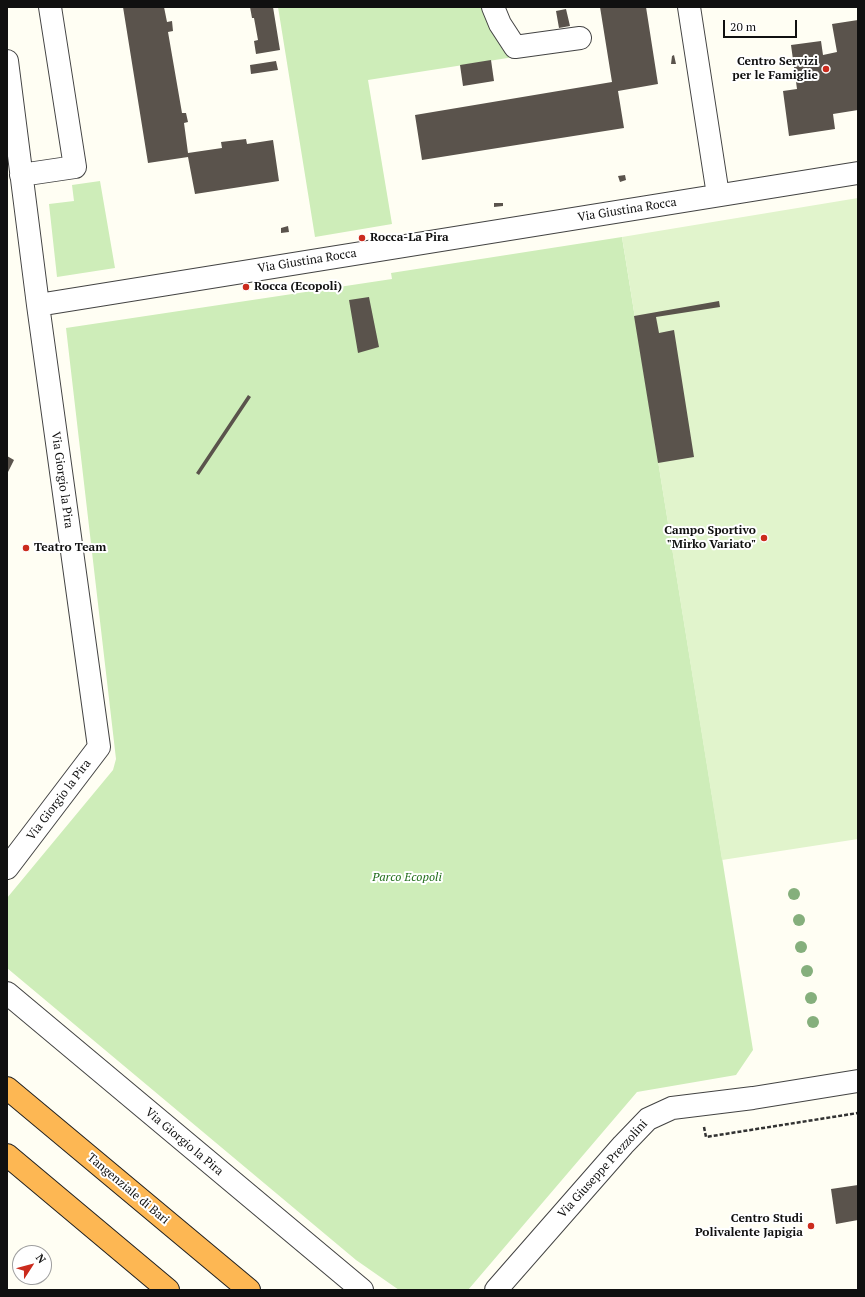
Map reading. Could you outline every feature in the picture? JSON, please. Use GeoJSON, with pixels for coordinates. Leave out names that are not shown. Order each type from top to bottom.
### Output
{"type":"FeatureCollection","features":[{"type":"Feature","properties":{"kind":"highway","name":"Tangenziale di Bari"},"geometry":{"type":"LineString","coordinates":[[7,1088],[249,1290]]}},
{"type":"Feature","properties":{"kind":"highway"},"geometry":{"type":"LineString","coordinates":[[7,1155],[168,1290]]}},
{"type":"Feature","properties":{"kind":"street"},"geometry":{"type":"LineString","coordinates":[[21,175],[75,167],[50,7]]}},
{"type":"Feature","properties":{"kind":"street"},"geometry":{"type":"LineString","coordinates":[[493,7],[500,24],[515,47],[580,38]]}},
{"type":"Feature","properties":{"kind":"street"},"geometry":{"type":"LineString","coordinates":[[689,7],[718,195]]}},
{"type":"Feature","properties":{"kind":"street","name":"Via Giorgio la Pira"},"geometry":{"type":"LineString","coordinates":[[7,61],[38,305],[99,747],[7,868]]}},
{"type":"Feature","properties":{"kind":"street","name":"Via Giustina Rocca"},"geometry":{"type":"LineString","coordinates":[[38,305],[858,173]]}},
{"type":"Feature","properties":{"kind":"street","name":"Via Giorgio la Pira"},"geometry":{"type":"LineString","coordinates":[[7,993],[362,1290]]}},
{"type":"Feature","properties":{"kind":"street","name":"Via Giuseppe Prezzolini"},"geometry":{"type":"LineString","coordinates":[[496,1290],[623,1145],[648,1119],[672,1108],[858,1081]]}},
{"type":"Feature","properties":{"kind":"path"},"geometry":{"type":"LineString","coordinates":[[700,1104],[706,1138],[858,1113]]}},
{"type":"Feature","properties":{"kind":"green space"},"geometry":{"type":"Polygon","coordinates":[[[278,7],[486,7],[514,57],[368,80],[392,224],[315,237],[278,7]]]}},
{"type":"Feature","properties":{"kind":"green space"},"geometry":{"type":"Polygon","coordinates":[[[100,181],[115,268],[57,277],[49,204],[74,201],[72,185],[100,181]]]}},
{"type":"Feature","properties":{"kind":"green space","name":"Campo Sportivo \"Mirko Variato\""},"geometry":{"type":"Polygon","coordinates":[[[858,198],[858,839],[722,860],[622,237],[858,198]]]}},
{"type":"Feature","properties":{"kind":"green space","name":"Parco Ecopoli"},"geometry":{"type":"Polygon","coordinates":[[[622,237],[753,1050],[736,1075],[637,1092],[468,1290],[399,1290],[356,1260],[7,968],[7,898],[113,770],[116,759],[66,328],[392,279],[391,273],[622,237]]]}},
{"type":"Feature","properties":{"kind":"building"},"geometry":{"type":"Polygon","coordinates":[[[123,7],[164,7],[167,22],[172,21],[173,31],[168,32],[182,113],[186,113],[188,122],[184,123],[188,153],[222,148],[221,142],[246,139],[247,144],[273,140],[279,181],[195,194],[188,157],[148,163],[123,7]]]}},
{"type":"Feature","properties":{"kind":"building"},"geometry":{"type":"Polygon","coordinates":[[[250,7],[273,7],[280,50],[256,54],[254,41],[258,40],[254,18],[252,18],[250,7]]]}},
{"type":"Feature","properties":{"kind":"building"},"geometry":{"type":"Polygon","coordinates":[[[600,7],[646,7],[658,84],[618,91],[624,128],[422,160],[415,115],[612,82],[600,7]]]}},
{"type":"Feature","properties":{"kind":"building"},"geometry":{"type":"Polygon","coordinates":[[[566,9],[570,26],[559,28],[556,11],[566,9]]]}},
{"type":"Feature","properties":{"kind":"building","name":"Centro Servizi per le Famiglie"},"geometry":{"type":"Polygon","coordinates":[[[858,20],[858,110],[833,114],[835,129],[789,136],[783,91],[797,89],[791,45],[821,41],[823,55],[837,52],[832,24],[858,20]]]}},
{"type":"Feature","properties":{"kind":"building"},"geometry":{"type":"Polygon","coordinates":[[[674,55],[676,64],[671,64],[672,56],[674,55]]]}},
{"type":"Feature","properties":{"kind":"building"},"geometry":{"type":"Polygon","coordinates":[[[491,60],[494,81],[463,86],[460,65],[491,60]]]}},
{"type":"Feature","properties":{"kind":"building"},"geometry":{"type":"Polygon","coordinates":[[[276,61],[278,70],[251,74],[250,65],[276,61]]]}},
{"type":"Feature","properties":{"kind":"building"},"geometry":{"type":"Polygon","coordinates":[[[625,175],[626,180],[620,182],[618,176],[625,175]]]}},
{"type":"Feature","properties":{"kind":"building"},"geometry":{"type":"Polygon","coordinates":[[[494,203],[503,203],[503,206],[494,207],[494,203]]]}},
{"type":"Feature","properties":{"kind":"building"},"geometry":{"type":"Polygon","coordinates":[[[288,226],[289,232],[281,233],[281,228],[288,226]]]}},
{"type":"Feature","properties":{"kind":"building"},"geometry":{"type":"Polygon","coordinates":[[[369,297],[379,347],[358,353],[349,300],[369,297]]]}},
{"type":"Feature","properties":{"kind":"building"},"geometry":{"type":"Polygon","coordinates":[[[719,301],[720,307],[656,317],[659,333],[674,330],[694,457],[658,463],[634,316],[719,301]]]}},
{"type":"Feature","properties":{"kind":"building"},"geometry":{"type":"Polygon","coordinates":[[[248,395],[251,397],[199,475],[196,473],[248,395]]]}},
{"type":"Feature","properties":{"kind":"building"},"geometry":{"type":"Polygon","coordinates":[[[7,456],[14,460],[7,474],[7,456]]]}},
{"type":"Feature","properties":{"kind":"building"},"geometry":{"type":"Polygon","coordinates":[[[858,1185],[858,1220],[836,1224],[831,1189],[858,1185]]]}},
{"type":"Feature","properties":{"kind":"place","name":"Centro Servizi per le Famiglie"},"geometry":{"type":"Point","coordinates":[826,69]}},
{"type":"Feature","properties":{"kind":"place","name":"Rocca-La Pira"},"geometry":{"type":"Point","coordinates":[362,238]}},
{"type":"Feature","properties":{"kind":"place","name":"Rocca (Ecopoli)"},"geometry":{"type":"Point","coordinates":[246,287]}},
{"type":"Feature","properties":{"kind":"place","name":"Campo Sportivo \"Mirko Variato\""},"geometry":{"type":"Point","coordinates":[764,538]}},
{"type":"Feature","properties":{"kind":"place","name":"Teatro Team"},"geometry":{"type":"Point","coordinates":[26,548]}},
{"type":"Feature","properties":{"kind":"place","name":"Centro Studi Polivalente Japigia"},"geometry":{"type":"Point","coordinates":[811,1226]}}]}
